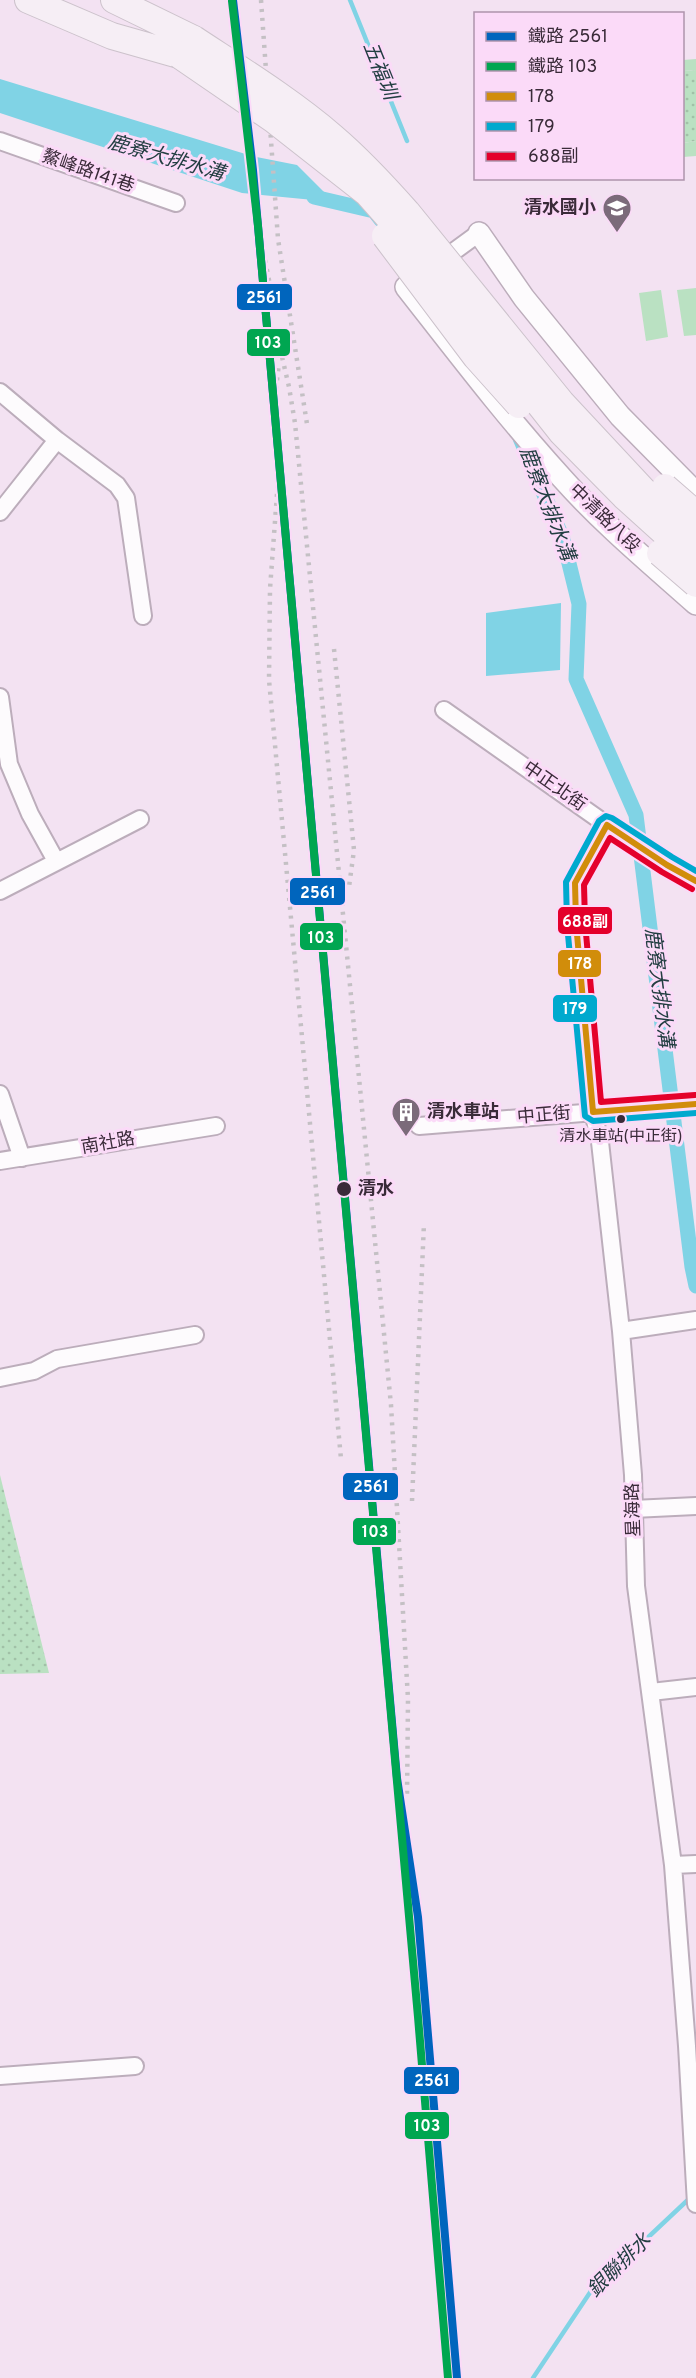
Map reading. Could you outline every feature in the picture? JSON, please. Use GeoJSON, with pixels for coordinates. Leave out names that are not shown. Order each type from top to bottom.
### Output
{"type":"FeatureCollection","features":[{"type":"Feature","properties":{"kind":"main road"},"geometry":{"type":"LineString","coordinates":[[28,0],[112,36],[187,47]]}},
{"type":"Feature","properties":{"kind":"main road"},"geometry":{"type":"LineString","coordinates":[[75,0],[156,41],[187,47],[349,181],[367,193],[420,253],[562,433],[624,496],[696,561]]}},
{"type":"Feature","properties":{"kind":"main road"},"geometry":{"type":"LineString","coordinates":[[114,0],[187,47],[287,101],[334,138],[408,212],[561,402],[644,491],[696,538]]}},
{"type":"Feature","properties":{"kind":"main road"},"geometry":{"type":"LineString","coordinates":[[146,0],[185,23],[187,47]]}},
{"type":"Feature","properties":{"kind":"main road"},"geometry":{"type":"LineString","coordinates":[[349,181],[370,215],[476,357],[626,519],[696,584]]}},
{"type":"Feature","properties":{"kind":"main road"},"geometry":{"type":"LineString","coordinates":[[382,185],[461,250],[546,360],[596,417],[656,479],[696,514]]}},
{"type":"Feature","properties":{"kind":"street","name":"鰲峰路141巷"},"geometry":{"type":"LineString","coordinates":[[0,141],[176,203]]}},
{"type":"Feature","properties":{"kind":"street"},"geometry":{"type":"LineString","coordinates":[[406,287],[479,233],[524,298],[620,416],[696,493]]}},
{"type":"Feature","properties":{"kind":"street","name":"中清路八段"},"geometry":{"type":"LineString","coordinates":[[406,287],[490,394],[563,479],[621,537],[696,604]]}},
{"type":"Feature","properties":{"kind":"street"},"geometry":{"type":"LineString","coordinates":[[0,392],[57,440],[117,485],[126,498],[143,616]]}},
{"type":"Feature","properties":{"kind":"street"},"geometry":{"type":"LineString","coordinates":[[0,512],[57,440]]}},
{"type":"Feature","properties":{"kind":"street"},"geometry":{"type":"LineString","coordinates":[[0,697],[9,764],[30,814],[56,861]]}},
{"type":"Feature","properties":{"kind":"street","name":"中正北街"},"geometry":{"type":"LineString","coordinates":[[444,710],[667,865],[696,880]]}},
{"type":"Feature","properties":{"kind":"street"},"geometry":{"type":"LineString","coordinates":[[0,891],[140,819]]}},
{"type":"Feature","properties":{"kind":"street","name":"星海路"},"geometry":{"type":"LineString","coordinates":[[608,825],[575,883],[576,922],[593,1112],[600,1142],[621,1331],[633,1475],[636,1586],[673,1865],[692,2046],[696,2204]]}},
{"type":"Feature","properties":{"kind":"street"},"geometry":{"type":"LineString","coordinates":[[0,1094],[22,1158]]}},
{"type":"Feature","properties":{"kind":"street","name":"中正街"},"geometry":{"type":"LineString","coordinates":[[419,1126],[691,1104]]}},
{"type":"Feature","properties":{"kind":"street","name":"南社路"},"geometry":{"type":"LineString","coordinates":[[0,1161],[216,1126]]}},
{"type":"Feature","properties":{"kind":"street"},"geometry":{"type":"LineString","coordinates":[[621,1331],[695,1323]]}},
{"type":"Feature","properties":{"kind":"street"},"geometry":{"type":"LineString","coordinates":[[0,1378],[34,1371],[57,1359],[195,1335]]}},
{"type":"Feature","properties":{"kind":"street"},"geometry":{"type":"LineString","coordinates":[[633,1509],[696,1506]]}},
{"type":"Feature","properties":{"kind":"street"},"geometry":{"type":"LineString","coordinates":[[651,1692],[696,1687]]}},
{"type":"Feature","properties":{"kind":"street"},"geometry":{"type":"LineString","coordinates":[[673,1865],[696,1864]]}},
{"type":"Feature","properties":{"kind":"street"},"geometry":{"type":"LineString","coordinates":[[0,2076],[135,2066]]}},
{"type":"Feature","properties":{"kind":"green space"},"geometry":{"type":"Polygon","coordinates":[[[696,59],[696,70],[684,71],[684,60],[696,59]]]}},
{"type":"Feature","properties":{"kind":"green space"},"geometry":{"type":"Polygon","coordinates":[[[696,70],[696,141],[684,143],[684,71],[696,70]]]}},
{"type":"Feature","properties":{"kind":"green space"},"geometry":{"type":"Polygon","coordinates":[[[696,141],[696,156],[684,157],[684,143],[696,141]]]}},
{"type":"Feature","properties":{"kind":"green space"},"geometry":{"type":"Polygon","coordinates":[[[696,288],[696,335],[684,336],[677,290],[696,288]]]}},
{"type":"Feature","properties":{"kind":"green space"},"geometry":{"type":"Polygon","coordinates":[[[661,290],[668,337],[646,341],[639,293],[661,290]]]}},
{"type":"Feature","properties":{"kind":"green space"},"geometry":{"type":"Polygon","coordinates":[[[0,1475],[49,1673],[0,1674],[0,1475]]]}},
{"type":"Feature","properties":{"kind":"water"},"geometry":{"type":"Polygon","coordinates":[[[0,79],[252,156],[297,165],[334,202],[242,193],[0,113],[0,79]]]}},
{"type":"Feature","properties":{"kind":"water"},"geometry":{"type":"Polygon","coordinates":[[[561,603],[560,670],[486,676],[486,613],[561,603]]]}},
{"type":"Feature","properties":{"kind":"waterway","name":"五福圳"},"geometry":{"type":"LineString","coordinates":[[350,0],[407,141]]}},
{"type":"Feature","properties":{"kind":"waterway","name":"鹿寮大排水溝"},"geometry":{"type":"LineString","coordinates":[[314,197],[374,211],[381,220]]}},
{"type":"Feature","properties":{"kind":"waterway","name":"鹿寮大排水溝"},"geometry":{"type":"LineString","coordinates":[[520,438],[563,539],[579,604],[576,679],[636,815],[696,1286]]}},
{"type":"Feature","properties":{"kind":"waterway","name":"銀聯排水"},"geometry":{"type":"LineString","coordinates":[[533,2378],[591,2291],[692,2196]]}},
{"type":"Feature","properties":{"kind":"railway"},"geometry":{"type":"LineString","coordinates":[[261,0],[278,239],[307,424]]}},
{"type":"Feature","properties":{"kind":"railway"},"geometry":{"type":"LineString","coordinates":[[258,225],[274,305]]}},
{"type":"Feature","properties":{"kind":"railway"},"geometry":{"type":"LineString","coordinates":[[276,331],[295,423],[391,1405],[408,1699],[407,1799]]}},
{"type":"Feature","properties":{"kind":"railway"},"geometry":{"type":"LineString","coordinates":[[274,407],[279,363]]}},
{"type":"Feature","properties":{"kind":"railway"},"geometry":{"type":"LineString","coordinates":[[279,467],[270,589],[269,680],[341,1459]]}},
{"type":"Feature","properties":{"kind":"railway"},"geometry":{"type":"LineString","coordinates":[[334,649],[354,850],[349,887]]}},
{"type":"Feature","properties":{"kind":"railway"},"geometry":{"type":"LineString","coordinates":[[412,1501],[424,1223]]}},
{"type":"Feature","properties":{"kind":"rail line","name":"2561"},"geometry":{"type":"LineString","coordinates":[[233,0],[253,170],[397,1778],[418,1917],[457,2378]]}},
{"type":"Feature","properties":{"kind":"rail line","name":"103"},"geometry":{"type":"LineString","coordinates":[[232,1],[258,226],[418,2017],[448,2378]]}},
{"type":"Feature","properties":{"kind":"transit line","name":"179"},"geometry":{"type":"LineString","coordinates":[[696,871],[606,816],[599,821],[566,882],[567,924],[585,1116],[593,1121],[696,1113]]}},
{"type":"Feature","properties":{"kind":"transit line","name":"178"},"geometry":{"type":"LineString","coordinates":[[696,881],[667,865],[607,825],[575,883],[576,923],[593,1112],[696,1104]]}},
{"type":"Feature","properties":{"kind":"transit line","name":"688副"},"geometry":{"type":"LineString","coordinates":[[692,889],[610,838],[584,885],[585,922],[601,1102],[695,1095]]}},
{"type":"Feature","properties":{"kind":"place","name":"清水國小"},"geometry":{"type":"Point","coordinates":[617,234]}},
{"type":"Feature","properties":{"kind":"place","name":"清水車站(中正街)"},"geometry":{"type":"Point","coordinates":[621,1119]}},
{"type":"Feature","properties":{"kind":"place","name":"清水車站"},"geometry":{"type":"Point","coordinates":[406,1138]}},
{"type":"Feature","properties":{"kind":"place","name":"清水"},"geometry":{"type":"Point","coordinates":[344,1189]}}]}
